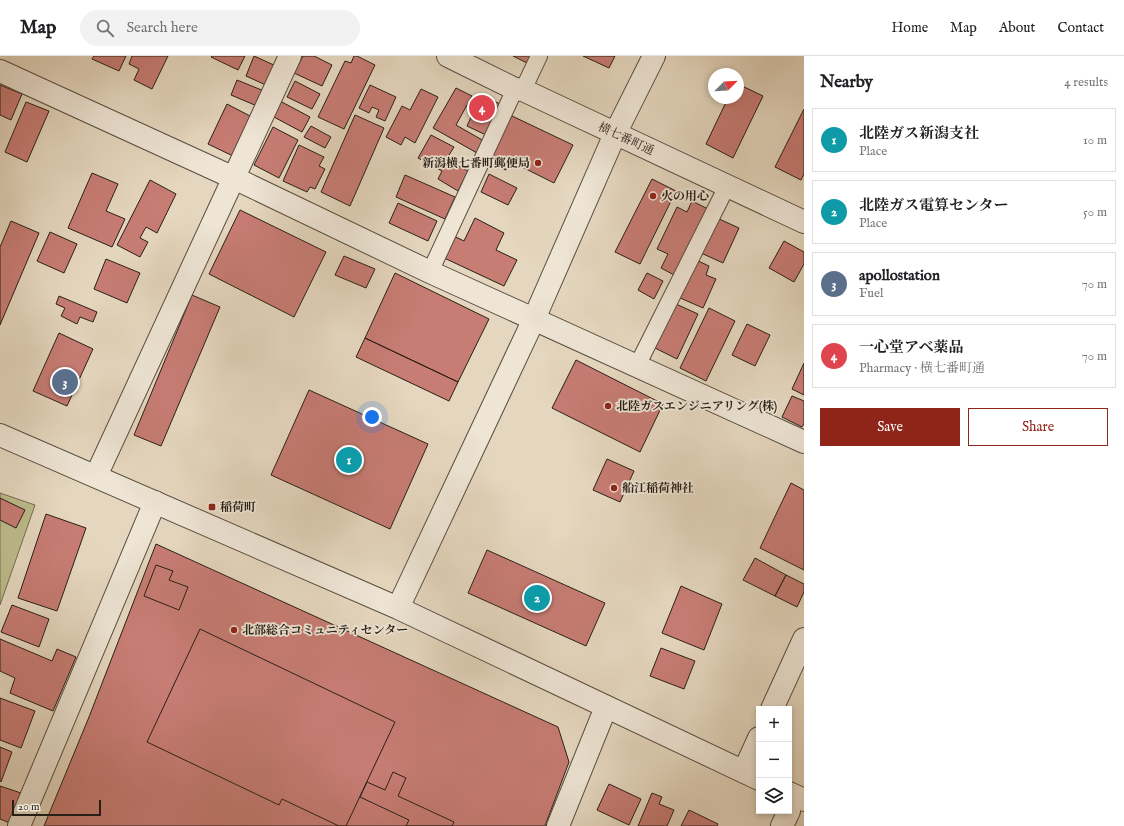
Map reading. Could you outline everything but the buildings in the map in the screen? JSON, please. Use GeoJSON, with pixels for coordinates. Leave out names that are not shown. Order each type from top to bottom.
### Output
{"type":"FeatureCollection","features":[{"type":"Feature","properties":{"kind":"street"},"geometry":{"type":"LineString","coordinates":[[96,476],[290,56]]}},
{"type":"Feature","properties":{"kind":"street","name":"横七番町通"},"geometry":{"type":"LineString","coordinates":[[448,56],[804,222]]}},
{"type":"Feature","properties":{"kind":"street"},"geometry":{"type":"LineString","coordinates":[[398,608],[534,319],[615,134],[654,56]]}},
{"type":"Feature","properties":{"kind":"street"},"geometry":{"type":"LineString","coordinates":[[0,71],[234,178],[430,272],[804,442]]}},
{"type":"Feature","properties":{"kind":"street"},"geometry":{"type":"LineString","coordinates":[[0,435],[398,608],[751,775],[758,742]]}},
{"type":"Feature","properties":{"kind":"street"},"geometry":{"type":"LineString","coordinates":[[19,826],[155,502]]}},
{"type":"Feature","properties":{"kind":"street"},"geometry":{"type":"LineString","coordinates":[[773,706],[804,639]]}},
{"type":"Feature","properties":{"kind":"street"},"geometry":{"type":"LineString","coordinates":[[558,826],[606,707]]}},
{"type":"Feature","properties":{"kind":"street"},"geometry":{"type":"LineString","coordinates":[[782,826],[793,802]]}},
{"type":"Feature","properties":{"kind":"lane"},"geometry":{"type":"LineString","coordinates":[[430,272],[519,89],[539,56]]}},
{"type":"Feature","properties":{"kind":"lane"},"geometry":{"type":"LineString","coordinates":[[637,366],[726,186]]}},
{"type":"Feature","properties":{"kind":"shaded area"},"geometry":{"type":"Polygon","coordinates":[[[0,493],[35,505],[0,605],[0,493]]]}},
{"type":"Feature","properties":{"kind":"place","name":"一心堂アベ薬品"},"geometry":{"type":"Point","coordinates":[482,108]}},
{"type":"Feature","properties":{"kind":"place","name":"新潟横七番町郵便局"},"geometry":{"type":"Point","coordinates":[538,163]}},
{"type":"Feature","properties":{"kind":"place","name":"火の用心"},"geometry":{"type":"Point","coordinates":[653,196]}},
{"type":"Feature","properties":{"kind":"place","name":"apollostation"},"geometry":{"type":"Point","coordinates":[65,382]}},
{"type":"Feature","properties":{"kind":"place","name":"北陸ガスエンジニアリング(株)"},"geometry":{"type":"Point","coordinates":[608,406]}},
{"type":"Feature","properties":{"kind":"place","name":"北陸ガス新潟支社"},"geometry":{"type":"Point","coordinates":[349,460]}},
{"type":"Feature","properties":{"kind":"place","name":"船江稲荷神社"},"geometry":{"type":"Point","coordinates":[614,488]}},
{"type":"Feature","properties":{"kind":"place","name":"稲荷町"},"geometry":{"type":"Point","coordinates":[212,507]}},
{"type":"Feature","properties":{"kind":"place","name":"北陸ガス電算センター"},"geometry":{"type":"Point","coordinates":[537,598]}},
{"type":"Feature","properties":{"kind":"place","name":"北部総合コミュニティセンター"},"geometry":{"type":"Point","coordinates":[234,630]}}]}
